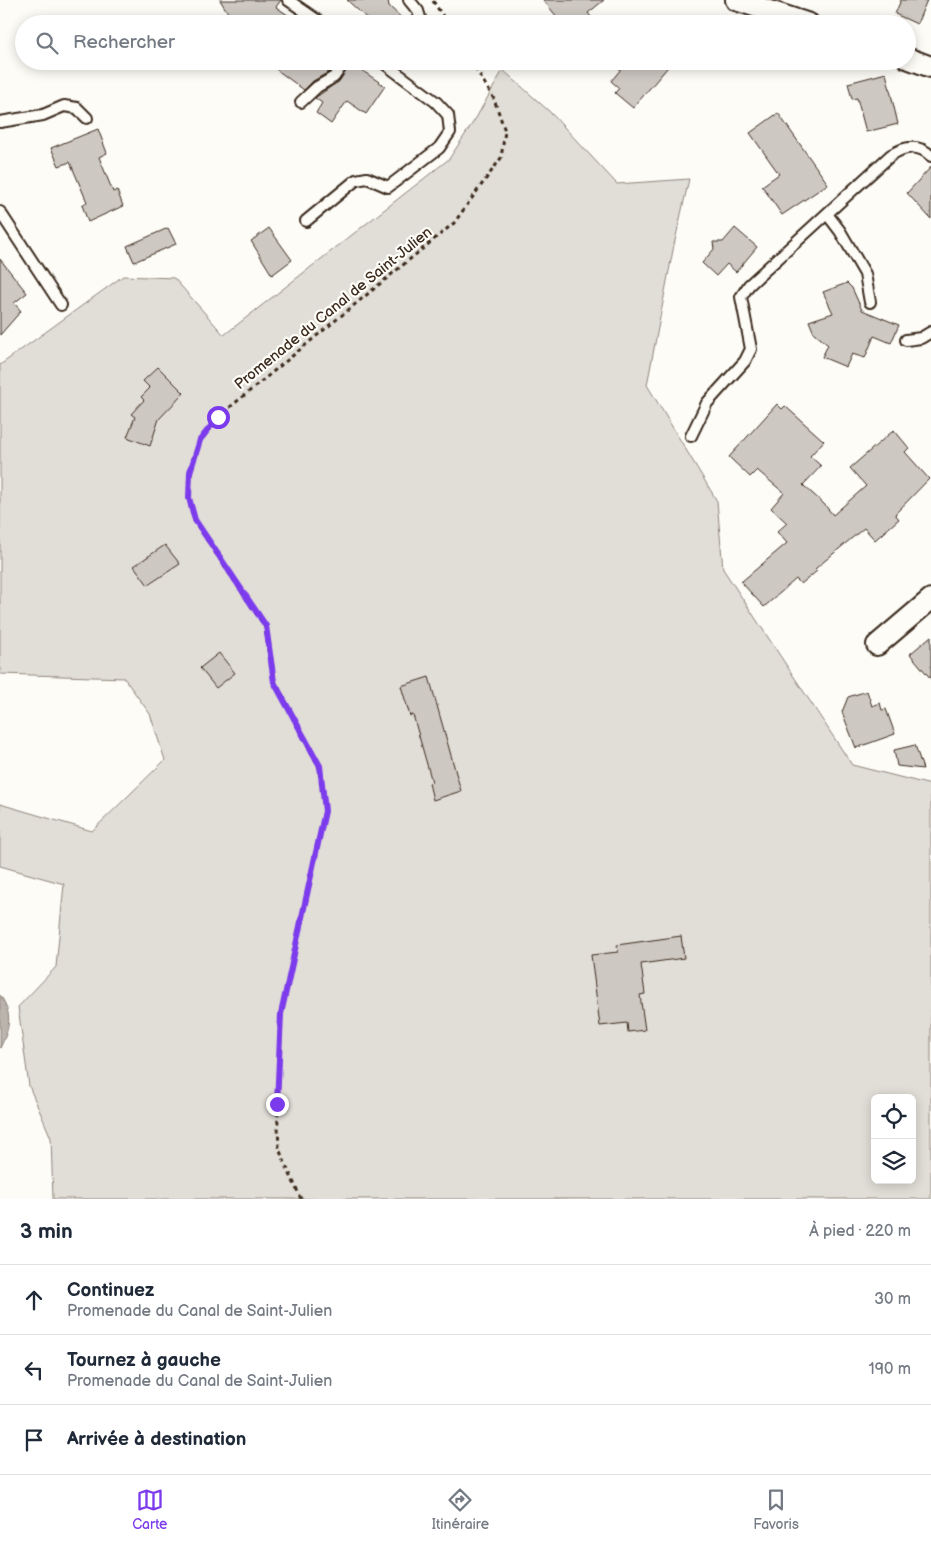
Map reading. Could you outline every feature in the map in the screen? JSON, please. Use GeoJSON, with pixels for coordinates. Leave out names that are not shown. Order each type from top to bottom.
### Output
{"type":"FeatureCollection","features":[{"type":"Feature","properties":{"kind":"street"},"geometry":{"type":"LineString","coordinates":[[736,0],[782,15]]}},
{"type":"Feature","properties":{"kind":"street"},"geometry":{"type":"LineString","coordinates":[[916,61],[931,67]]}},
{"type":"Feature","properties":{"kind":"street"},"geometry":{"type":"LineString","coordinates":[[878,645],[931,599]]}},
{"type":"Feature","properties":{"kind":"lane"},"geometry":{"type":"LineString","coordinates":[[288,0],[309,15]]}},
{"type":"Feature","properties":{"kind":"lane"},"geometry":{"type":"LineString","coordinates":[[409,0],[419,15]]}},
{"type":"Feature","properties":{"kind":"lane"},"geometry":{"type":"LineString","coordinates":[[301,102],[317,87],[334,77],[339,70]]}},
{"type":"Feature","properties":{"kind":"lane"},"geometry":{"type":"LineString","coordinates":[[306,221],[356,180],[367,178],[388,187],[439,148],[450,132],[448,115],[436,102],[393,70]]}},
{"type":"Feature","properties":{"kind":"lane"},"geometry":{"type":"LineString","coordinates":[[0,122],[43,115],[64,106],[77,108],[87,118]]}},
{"type":"Feature","properties":{"kind":"lane"},"geometry":{"type":"LineString","coordinates":[[691,436],[706,403],[745,360],[752,349],[741,297],[749,285],[891,155],[905,147],[917,147],[928,152],[931,156]]}},
{"type":"Feature","properties":{"kind":"lane"},"geometry":{"type":"LineString","coordinates":[[0,212],[61,305]]}},
{"type":"Feature","properties":{"kind":"lane"},"geometry":{"type":"LineString","coordinates":[[827,214],[840,231],[865,274],[870,302]]}},
{"type":"Feature","properties":{"kind":"lane"},"geometry":{"type":"LineString","coordinates":[[906,340],[921,338],[931,332]]}},
{"type":"Feature","properties":{"kind":"path"},"geometry":{"type":"LineString","coordinates":[[433,0],[442,15]]}},
{"type":"Feature","properties":{"kind":"path","name":"Promenade du Canal de Saint-Julien"},"geometry":{"type":"LineString","coordinates":[[301,1199],[279,1149],[277,1104],[281,1014],[325,811],[320,766],[274,682],[266,626],[195,520],[189,498],[190,472],[200,440],[218,417],[454,223],[501,158],[505,131],[494,99],[476,70]]}},
{"type":"Feature","properties":{"kind":"shaded area"},"geometry":{"type":"Polygon","coordinates":[[[503,70],[550,112],[617,184],[689,179],[674,245],[647,385],[717,501],[723,569],[852,765],[931,785],[931,1199],[53,1199],[51,1138],[29,1086],[18,1007],[56,967],[64,884],[0,866],[0,804],[92,831],[165,760],[150,714],[124,678],[0,674],[0,365],[123,276],[174,278],[224,335],[449,159],[476,118],[503,70]]]}},
{"type":"Feature","properties":{"kind":"shaded area"},"geometry":{"type":"Polygon","coordinates":[[[0,995],[7,1008],[9,1021],[0,1048],[0,995]]]}},
{"type":"Feature","properties":{"kind":"building"},"geometry":{"type":"Polygon","coordinates":[[[220,0],[281,0],[276,7],[288,15],[229,15],[220,0]]]}},
{"type":"Feature","properties":{"kind":"building"},"geometry":{"type":"Polygon","coordinates":[[[347,0],[388,0],[389,6],[398,15],[363,15],[347,0]]]}},
{"type":"Feature","properties":{"kind":"building"},"geometry":{"type":"Polygon","coordinates":[[[543,0],[604,0],[588,13],[590,15],[556,15],[543,0]]]}},
{"type":"Feature","properties":{"kind":"building"},"geometry":{"type":"Polygon","coordinates":[[[901,0],[927,0],[917,24],[916,15],[895,14],[901,0]]]}},
{"type":"Feature","properties":{"kind":"building"},"geometry":{"type":"Polygon","coordinates":[[[277,70],[330,70],[313,81],[304,90],[277,70]]]}},
{"type":"Feature","properties":{"kind":"building"},"geometry":{"type":"Polygon","coordinates":[[[346,70],[361,70],[385,86],[366,114],[347,101],[331,124],[316,113],[322,103],[315,98],[339,81],[346,70]]]}},
{"type":"Feature","properties":{"kind":"building"},"geometry":{"type":"Polygon","coordinates":[[[620,70],[665,70],[633,108],[615,93],[619,88],[611,81],[620,70]]]}},
{"type":"Feature","properties":{"kind":"building"},"geometry":{"type":"Polygon","coordinates":[[[886,73],[898,124],[866,132],[857,98],[852,99],[848,83],[886,73]]]}},
{"type":"Feature","properties":{"kind":"building"},"geometry":{"type":"Polygon","coordinates":[[[778,113],[828,184],[782,215],[762,186],[779,174],[750,133],[778,113]]]}},
{"type":"Feature","properties":{"kind":"building"},"geometry":{"type":"Polygon","coordinates":[[[98,129],[107,153],[99,157],[113,192],[117,190],[123,206],[88,222],[82,205],[87,202],[70,162],[59,166],[51,148],[98,129]]]}},
{"type":"Feature","properties":{"kind":"building"},"geometry":{"type":"Polygon","coordinates":[[[931,167],[931,219],[907,193],[931,167]]]}},
{"type":"Feature","properties":{"kind":"building"},"geometry":{"type":"Polygon","coordinates":[[[168,228],[176,244],[134,262],[127,246],[168,228]]]}},
{"type":"Feature","properties":{"kind":"building"},"geometry":{"type":"Polygon","coordinates":[[[269,228],[292,260],[272,275],[251,241],[269,228]]]}},
{"type":"Feature","properties":{"kind":"building"},"geometry":{"type":"Polygon","coordinates":[[[735,228],[757,247],[736,272],[727,264],[716,276],[702,263],[714,249],[713,242],[723,242],[735,228]]]}},
{"type":"Feature","properties":{"kind":"building"},"geometry":{"type":"Polygon","coordinates":[[[0,259],[27,293],[14,303],[21,311],[0,335],[0,259]]]}},
{"type":"Feature","properties":{"kind":"building"},"geometry":{"type":"Polygon","coordinates":[[[847,283],[852,288],[862,310],[899,325],[891,343],[874,336],[865,358],[852,354],[846,367],[822,357],[828,345],[814,333],[809,321],[833,313],[823,292],[847,283]]]}},
{"type":"Feature","properties":{"kind":"building"},"geometry":{"type":"Polygon","coordinates":[[[158,367],[184,393],[159,419],[150,446],[127,437],[135,417],[131,414],[144,400],[141,397],[150,388],[143,381],[158,367]]]}},
{"type":"Feature","properties":{"kind":"building"},"geometry":{"type":"Polygon","coordinates":[[[777,404],[782,409],[785,406],[824,441],[810,456],[821,466],[803,485],[833,515],[866,486],[850,468],[894,430],[909,448],[905,452],[929,479],[895,514],[899,519],[875,540],[864,528],[815,569],[817,571],[801,584],[796,579],[764,607],[741,582],[787,543],[777,532],[787,523],[771,508],[784,493],[757,470],[750,477],[729,457],[777,404]]]}},
{"type":"Feature","properties":{"kind":"building"},"geometry":{"type":"Polygon","coordinates":[[[165,545],[180,564],[148,585],[134,566],[165,545]]]}},
{"type":"Feature","properties":{"kind":"building"},"geometry":{"type":"Polygon","coordinates":[[[931,636],[931,679],[910,654],[931,636]]]}},
{"type":"Feature","properties":{"kind":"building"},"geometry":{"type":"Polygon","coordinates":[[[219,653],[235,673],[216,688],[200,668],[219,653]]]}},
{"type":"Feature","properties":{"kind":"building"},"geometry":{"type":"Polygon","coordinates":[[[429,677],[461,791],[433,800],[429,783],[432,782],[413,715],[410,716],[401,686],[429,677]]]}},
{"type":"Feature","properties":{"kind":"building"},"geometry":{"type":"Polygon","coordinates":[[[867,691],[872,706],[880,703],[882,710],[886,709],[895,734],[856,748],[842,712],[848,697],[867,691]]]}},
{"type":"Feature","properties":{"kind":"building"},"geometry":{"type":"Polygon","coordinates":[[[915,745],[923,769],[897,766],[894,750],[915,745]]]}},
{"type":"Feature","properties":{"kind":"building"},"geometry":{"type":"Polygon","coordinates":[[[681,936],[684,958],[641,964],[645,994],[640,995],[645,1030],[628,1032],[627,1023],[600,1026],[591,955],[618,952],[617,945],[681,936]]]}},
{"type":"Feature","properties":{"kind":"route"},"geometry":{"type":"LineString","coordinates":[[218,417],[200,440],[190,472],[189,498],[195,520],[266,626],[274,682],[320,766],[325,811],[281,1014],[277,1104]]}}]}
